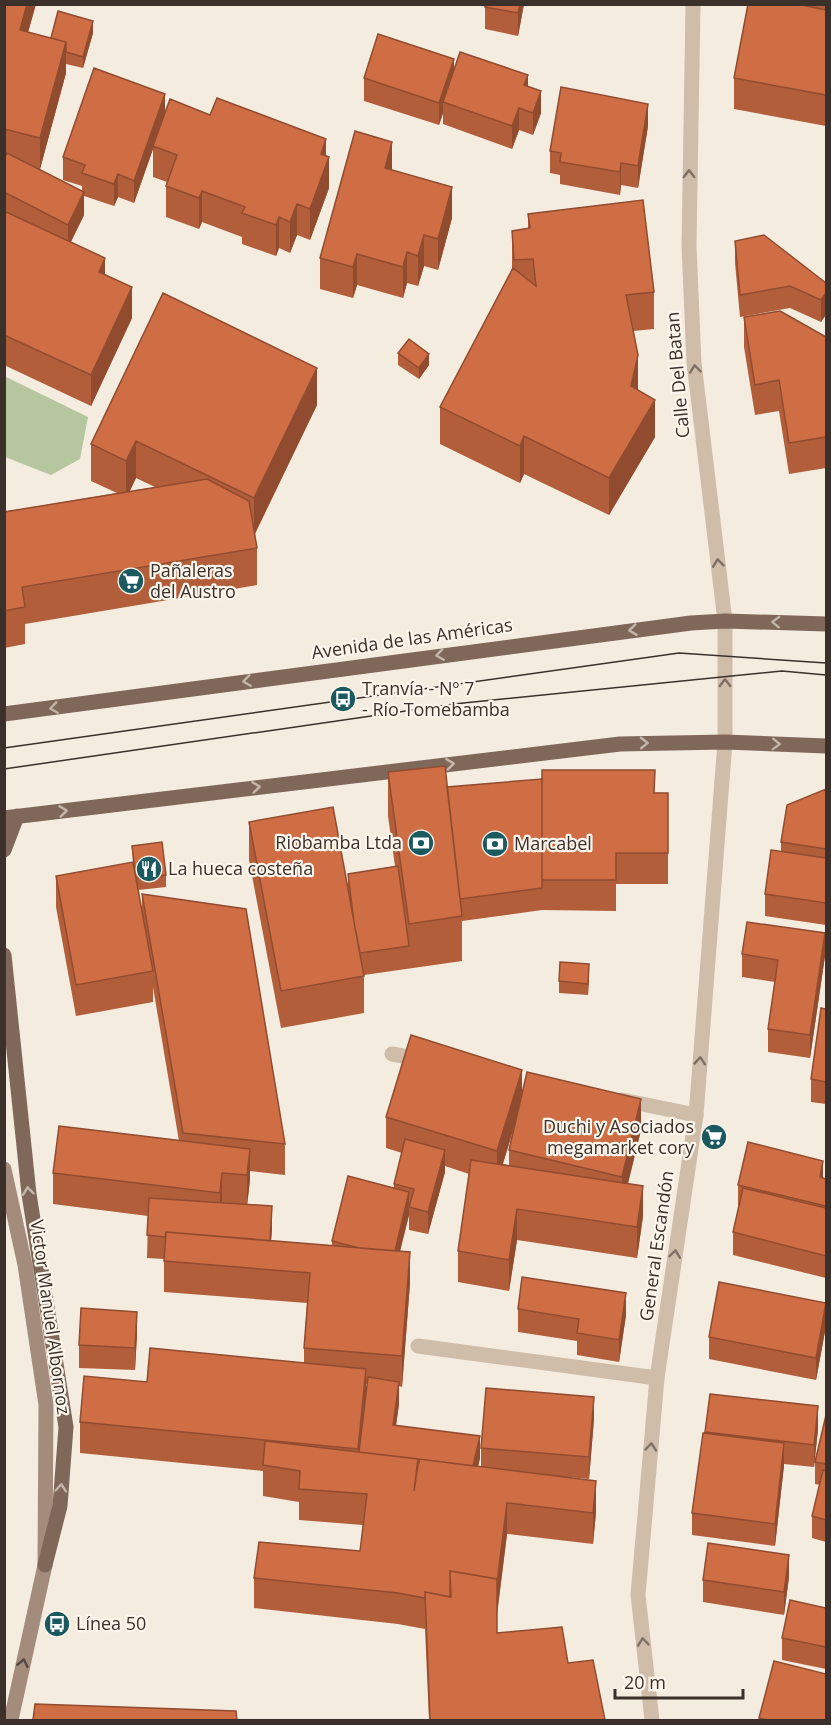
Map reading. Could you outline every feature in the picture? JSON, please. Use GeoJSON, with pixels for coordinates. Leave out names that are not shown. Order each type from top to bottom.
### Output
{"type":"FeatureCollection","features":[{"type":"Feature","properties":{"kind":"main road","name":"Avenida de las Américas"},"geometry":{"type":"LineString","coordinates":[[4,714],[560,639],[725,621],[826,624]]}},
{"type":"Feature","properties":{"kind":"main road"},"geometry":{"type":"LineString","coordinates":[[4,850],[11,817],[620,744],[725,742],[826,746]]}},
{"type":"Feature","properties":{"kind":"main road"},"geometry":{"type":"LineString","coordinates":[[4,955],[28,1194],[66,1427],[60,1506],[45,1565]]}},
{"type":"Feature","properties":{"kind":"main road","name":"Victor Manuel Albornoz"},"geometry":{"type":"LineString","coordinates":[[4,1169],[25,1265],[46,1405],[45,1565],[11,1720]]}},
{"type":"Feature","properties":{"kind":"street","name":"Calle Del Batan"},"geometry":{"type":"LineString","coordinates":[[693,4],[689,246],[694,363],[725,621],[725,742]]}},
{"type":"Feature","properties":{"kind":"street","name":"General Escandón"},"geometry":{"type":"LineString","coordinates":[[652,1720],[638,1595],[657,1378],[696,1115],[725,742]]}},
{"type":"Feature","properties":{"kind":"street"},"geometry":{"type":"LineString","coordinates":[[392,1054],[439,1063]]}},
{"type":"Feature","properties":{"kind":"street"},"geometry":{"type":"LineString","coordinates":[[602,1096],[696,1115]]}},
{"type":"Feature","properties":{"kind":"street"},"geometry":{"type":"LineString","coordinates":[[418,1346],[657,1378]]}},
{"type":"Feature","properties":{"kind":"green space"},"geometry":{"type":"Polygon","coordinates":[[[4,376],[88,417],[80,459],[51,475],[5,457],[4,376]]]}},
{"type":"Feature","properties":{"kind":"building"},"geometry":{"type":"Polygon","coordinates":[[[4,4],[27,4],[20,30],[66,42],[40,138],[4,129],[4,4]]]}},
{"type":"Feature","properties":{"kind":"building"},"geometry":{"type":"Polygon","coordinates":[[[485,4],[520,4],[518,13],[485,7],[485,4]]]}},
{"type":"Feature","properties":{"kind":"building"},"geometry":{"type":"Polygon","coordinates":[[[748,4],[797,4],[826,10],[826,95],[734,78],[748,4]]]}},
{"type":"Feature","properties":{"kind":"building"},"geometry":{"type":"Polygon","coordinates":[[[58,11],[93,21],[83,57],[66,52],[66,42],[51,38],[58,11]]]}},
{"type":"Feature","properties":{"kind":"building"},"geometry":{"type":"Polygon","coordinates":[[[378,34],[454,59],[439,103],[364,78],[378,34]]]}},
{"type":"Feature","properties":{"kind":"building"},"geometry":{"type":"Polygon","coordinates":[[[460,52],[528,75],[524,85],[541,91],[533,113],[519,108],[512,126],[443,102],[460,52]]]}},
{"type":"Feature","properties":{"kind":"building"},"geometry":{"type":"Polygon","coordinates":[[[94,68],[165,94],[134,181],[118,174],[114,184],[82,173],[85,165],[63,157],[94,68]]]}},
{"type":"Feature","properties":{"kind":"building"},"geometry":{"type":"Polygon","coordinates":[[[561,87],[648,104],[638,166],[621,163],[620,172],[560,162],[561,153],[550,151],[561,87]]]}},
{"type":"Feature","properties":{"kind":"building"},"geometry":{"type":"Polygon","coordinates":[[[217,98],[326,139],[321,154],[329,157],[310,209],[297,204],[290,222],[279,217],[276,225],[242,213],[245,207],[202,191],[199,198],[166,186],[177,155],[153,146],[170,99],[210,115],[217,98]]]}},
{"type":"Feature","properties":{"kind":"building"},"geometry":{"type":"Polygon","coordinates":[[[355,131],[392,142],[385,168],[452,187],[438,239],[424,235],[418,256],[407,252],[403,267],[357,254],[353,267],[320,258],[355,131]]]}},
{"type":"Feature","properties":{"kind":"building"},"geometry":{"type":"Polygon","coordinates":[[[7,153],[84,192],[68,225],[4,192],[4,158],[7,153]]]}},
{"type":"Feature","properties":{"kind":"building"},"geometry":{"type":"Polygon","coordinates":[[[643,200],[654,292],[626,295],[638,355],[631,386],[655,400],[609,478],[524,436],[520,446],[440,407],[513,268],[536,286],[533,259],[514,260],[512,231],[530,228],[528,214],[643,200]]]}},
{"type":"Feature","properties":{"kind":"building"},"geometry":{"type":"Polygon","coordinates":[[[4,211],[105,258],[99,272],[132,287],[91,375],[4,335],[4,211]]]}},
{"type":"Feature","properties":{"kind":"building"},"geometry":{"type":"Polygon","coordinates":[[[764,235],[826,283],[826,293],[821,300],[790,286],[740,295],[735,241],[764,235]]]}},
{"type":"Feature","properties":{"kind":"building"},"geometry":{"type":"Polygon","coordinates":[[[163,293],[317,368],[254,498],[136,441],[126,461],[91,444],[163,293]]]}},
{"type":"Feature","properties":{"kind":"building"},"geometry":{"type":"Polygon","coordinates":[[[780,311],[826,337],[826,437],[789,443],[779,380],[755,385],[744,317],[780,311]]]}},
{"type":"Feature","properties":{"kind":"building"},"geometry":{"type":"Polygon","coordinates":[[[409,339],[429,354],[419,368],[398,353],[409,339]]]}},
{"type":"Feature","properties":{"kind":"building"},"geometry":{"type":"Polygon","coordinates":[[[207,479],[249,501],[257,548],[22,587],[25,607],[4,611],[4,512],[207,479]]]}},
{"type":"Feature","properties":{"kind":"building"},"geometry":{"type":"Polygon","coordinates":[[[445,766],[462,916],[409,924],[388,772],[445,766]]]}},
{"type":"Feature","properties":{"kind":"building"},"geometry":{"type":"Polygon","coordinates":[[[542,770],[655,770],[654,793],[668,793],[668,853],[616,853],[616,880],[542,880],[542,770]]]}},
{"type":"Feature","properties":{"kind":"building"},"geometry":{"type":"Polygon","coordinates":[[[542,779],[542,888],[460,899],[447,787],[542,779]]]}},
{"type":"Feature","properties":{"kind":"building"},"geometry":{"type":"Polygon","coordinates":[[[826,789],[826,849],[781,842],[787,805],[826,789]]]}},
{"type":"Feature","properties":{"kind":"building"},"geometry":{"type":"Polygon","coordinates":[[[333,807],[364,976],[281,991],[249,822],[333,807]]]}},
{"type":"Feature","properties":{"kind":"building"},"geometry":{"type":"Polygon","coordinates":[[[162,842],[166,875],[136,878],[132,846],[162,842]]]}},
{"type":"Feature","properties":{"kind":"building"},"geometry":{"type":"Polygon","coordinates":[[[771,850],[826,858],[826,903],[765,894],[771,850]]]}},
{"type":"Feature","properties":{"kind":"building"},"geometry":{"type":"Polygon","coordinates":[[[133,862],[153,971],[76,985],[56,876],[133,862]]]}},
{"type":"Feature","properties":{"kind":"building"},"geometry":{"type":"Polygon","coordinates":[[[398,866],[409,946],[360,953],[348,874],[398,866]]]}},
{"type":"Feature","properties":{"kind":"building"},"geometry":{"type":"Polygon","coordinates":[[[142,894],[246,909],[285,1144],[183,1133],[142,894]]]}},
{"type":"Feature","properties":{"kind":"building"},"geometry":{"type":"Polygon","coordinates":[[[747,922],[825,933],[810,1035],[768,1029],[778,960],[742,954],[747,922]]]}},
{"type":"Feature","properties":{"kind":"building"},"geometry":{"type":"Polygon","coordinates":[[[560,962],[589,964],[588,984],[559,981],[560,962]]]}},
{"type":"Feature","properties":{"kind":"building"},"geometry":{"type":"Polygon","coordinates":[[[821,1008],[826,1009],[826,1082],[811,1079],[821,1008]]]}},
{"type":"Feature","properties":{"kind":"building"},"geometry":{"type":"Polygon","coordinates":[[[411,1035],[522,1070],[497,1151],[386,1117],[411,1035]]]}},
{"type":"Feature","properties":{"kind":"building"},"geometry":{"type":"Polygon","coordinates":[[[527,1072],[641,1099],[622,1177],[509,1150],[527,1072]]]}},
{"type":"Feature","properties":{"kind":"building"},"geometry":{"type":"Polygon","coordinates":[[[59,1126],[250,1149],[247,1175],[222,1173],[220,1193],[53,1173],[59,1126]]]}},
{"type":"Feature","properties":{"kind":"building"},"geometry":{"type":"Polygon","coordinates":[[[405,1139],[445,1150],[428,1212],[409,1207],[414,1189],[394,1184],[405,1139]]]}},
{"type":"Feature","properties":{"kind":"building"},"geometry":{"type":"Polygon","coordinates":[[[748,1142],[823,1161],[820,1177],[826,1179],[826,1206],[738,1185],[748,1142]]]}},
{"type":"Feature","properties":{"kind":"building"},"geometry":{"type":"Polygon","coordinates":[[[471,1160],[643,1186],[637,1227],[517,1209],[509,1260],[458,1251],[471,1160]]]}},
{"type":"Feature","properties":{"kind":"building"},"geometry":{"type":"Polygon","coordinates":[[[348,1176],[409,1192],[395,1251],[359,1248],[332,1241],[348,1176]]]}},
{"type":"Feature","properties":{"kind":"building"},"geometry":{"type":"Polygon","coordinates":[[[743,1188],[826,1208],[826,1256],[733,1232],[743,1188]]]}},
{"type":"Feature","properties":{"kind":"building"},"geometry":{"type":"Polygon","coordinates":[[[149,1198],[272,1206],[270,1241],[166,1232],[165,1237],[147,1235],[149,1198]]]}},
{"type":"Feature","properties":{"kind":"building"},"geometry":{"type":"Polygon","coordinates":[[[166,1232],[410,1252],[402,1356],[304,1348],[310,1273],[164,1261],[166,1232]]]}},
{"type":"Feature","properties":{"kind":"building"},"geometry":{"type":"Polygon","coordinates":[[[522,1277],[626,1293],[619,1340],[577,1333],[579,1319],[518,1309],[522,1277]]]}},
{"type":"Feature","properties":{"kind":"building"},"geometry":{"type":"Polygon","coordinates":[[[719,1282],[826,1303],[816,1358],[709,1337],[719,1282]]]}},
{"type":"Feature","properties":{"kind":"building"},"geometry":{"type":"Polygon","coordinates":[[[81,1308],[137,1312],[135,1348],[79,1345],[81,1308]]]}},
{"type":"Feature","properties":{"kind":"building"},"geometry":{"type":"Polygon","coordinates":[[[150,1348],[366,1369],[358,1449],[80,1422],[84,1376],[147,1382],[150,1348]]]}},
{"type":"Feature","properties":{"kind":"building"},"geometry":{"type":"Polygon","coordinates":[[[368,1377],[399,1382],[393,1425],[480,1436],[473,1466],[419,1459],[418,1463],[418,1459],[359,1452],[368,1377]]]}},
{"type":"Feature","properties":{"kind":"building"},"geometry":{"type":"Polygon","coordinates":[[[486,1388],[594,1397],[589,1457],[481,1448],[486,1388]]]}},
{"type":"Feature","properties":{"kind":"building"},"geometry":{"type":"Polygon","coordinates":[[[710,1394],[818,1406],[814,1445],[705,1432],[710,1394]]]}},
{"type":"Feature","properties":{"kind":"building"},"geometry":{"type":"Polygon","coordinates":[[[826,1415],[826,1464],[815,1462],[826,1415]]]}},
{"type":"Feature","properties":{"kind":"building"},"geometry":{"type":"Polygon","coordinates":[[[703,1433],[784,1443],[775,1524],[692,1513],[703,1433]]]}},
{"type":"Feature","properties":{"kind":"building"},"geometry":{"type":"Polygon","coordinates":[[[265,1441],[418,1459],[414,1491],[419,1459],[596,1481],[593,1513],[507,1503],[497,1583],[497,1579],[450,1571],[450,1597],[425,1592],[425,1598],[398,1593],[254,1578],[259,1542],[360,1551],[367,1494],[299,1489],[300,1471],[263,1465],[265,1441]]]}},
{"type":"Feature","properties":{"kind":"building"},"geometry":{"type":"Polygon","coordinates":[[[823,1470],[826,1471],[826,1520],[812,1516],[823,1470]]]}},
{"type":"Feature","properties":{"kind":"building"},"geometry":{"type":"Polygon","coordinates":[[[708,1543],[789,1555],[784,1592],[703,1580],[708,1543]]]}},
{"type":"Feature","properties":{"kind":"building"},"geometry":{"type":"Polygon","coordinates":[[[450,1571],[497,1579],[497,1633],[562,1627],[568,1663],[593,1660],[605,1720],[430,1720],[425,1592],[451,1597],[450,1571]]]}},
{"type":"Feature","properties":{"kind":"building"},"geometry":{"type":"Polygon","coordinates":[[[790,1600],[826,1608],[826,1647],[782,1638],[790,1600]]]}},
{"type":"Feature","properties":{"kind":"building"},"geometry":{"type":"Polygon","coordinates":[[[774,1661],[826,1674],[826,1720],[759,1718],[774,1661]]]}},
{"type":"Feature","properties":{"kind":"building"},"geometry":{"type":"Polygon","coordinates":[[[35,1704],[236,1711],[237,1720],[33,1720],[35,1704]]]}},
{"type":"Feature","properties":{"kind":"tram line"},"geometry":{"type":"LineString","coordinates":[[4,748],[679,653],[826,663]]}},
{"type":"Feature","properties":{"kind":"tram line"},"geometry":{"type":"LineString","coordinates":[[4,769],[454,704],[782,671],[826,675]]}},
{"type":"Feature","properties":{"kind":"place","name":"Pañaleras del Austro"},"geometry":{"type":"Point","coordinates":[131,581]}},
{"type":"Feature","properties":{"kind":"place","name":"Tranvía - Nº 7 - Río Tomebamba"},"geometry":{"type":"Point","coordinates":[343,699]}},
{"type":"Feature","properties":{"kind":"place","name":"Riobamba Ltda"},"geometry":{"type":"Point","coordinates":[421,843]}},
{"type":"Feature","properties":{"kind":"place","name":"Marcabel"},"geometry":{"type":"Point","coordinates":[495,844]}},
{"type":"Feature","properties":{"kind":"place","name":"La hueca costeña"},"geometry":{"type":"Point","coordinates":[149,869]}},
{"type":"Feature","properties":{"kind":"place","name":"Duchi y Asociados megamarket cory"},"geometry":{"type":"Point","coordinates":[714,1137]}},
{"type":"Feature","properties":{"kind":"place","name":"Línea 50"},"geometry":{"type":"Point","coordinates":[57,1624]}}]}
